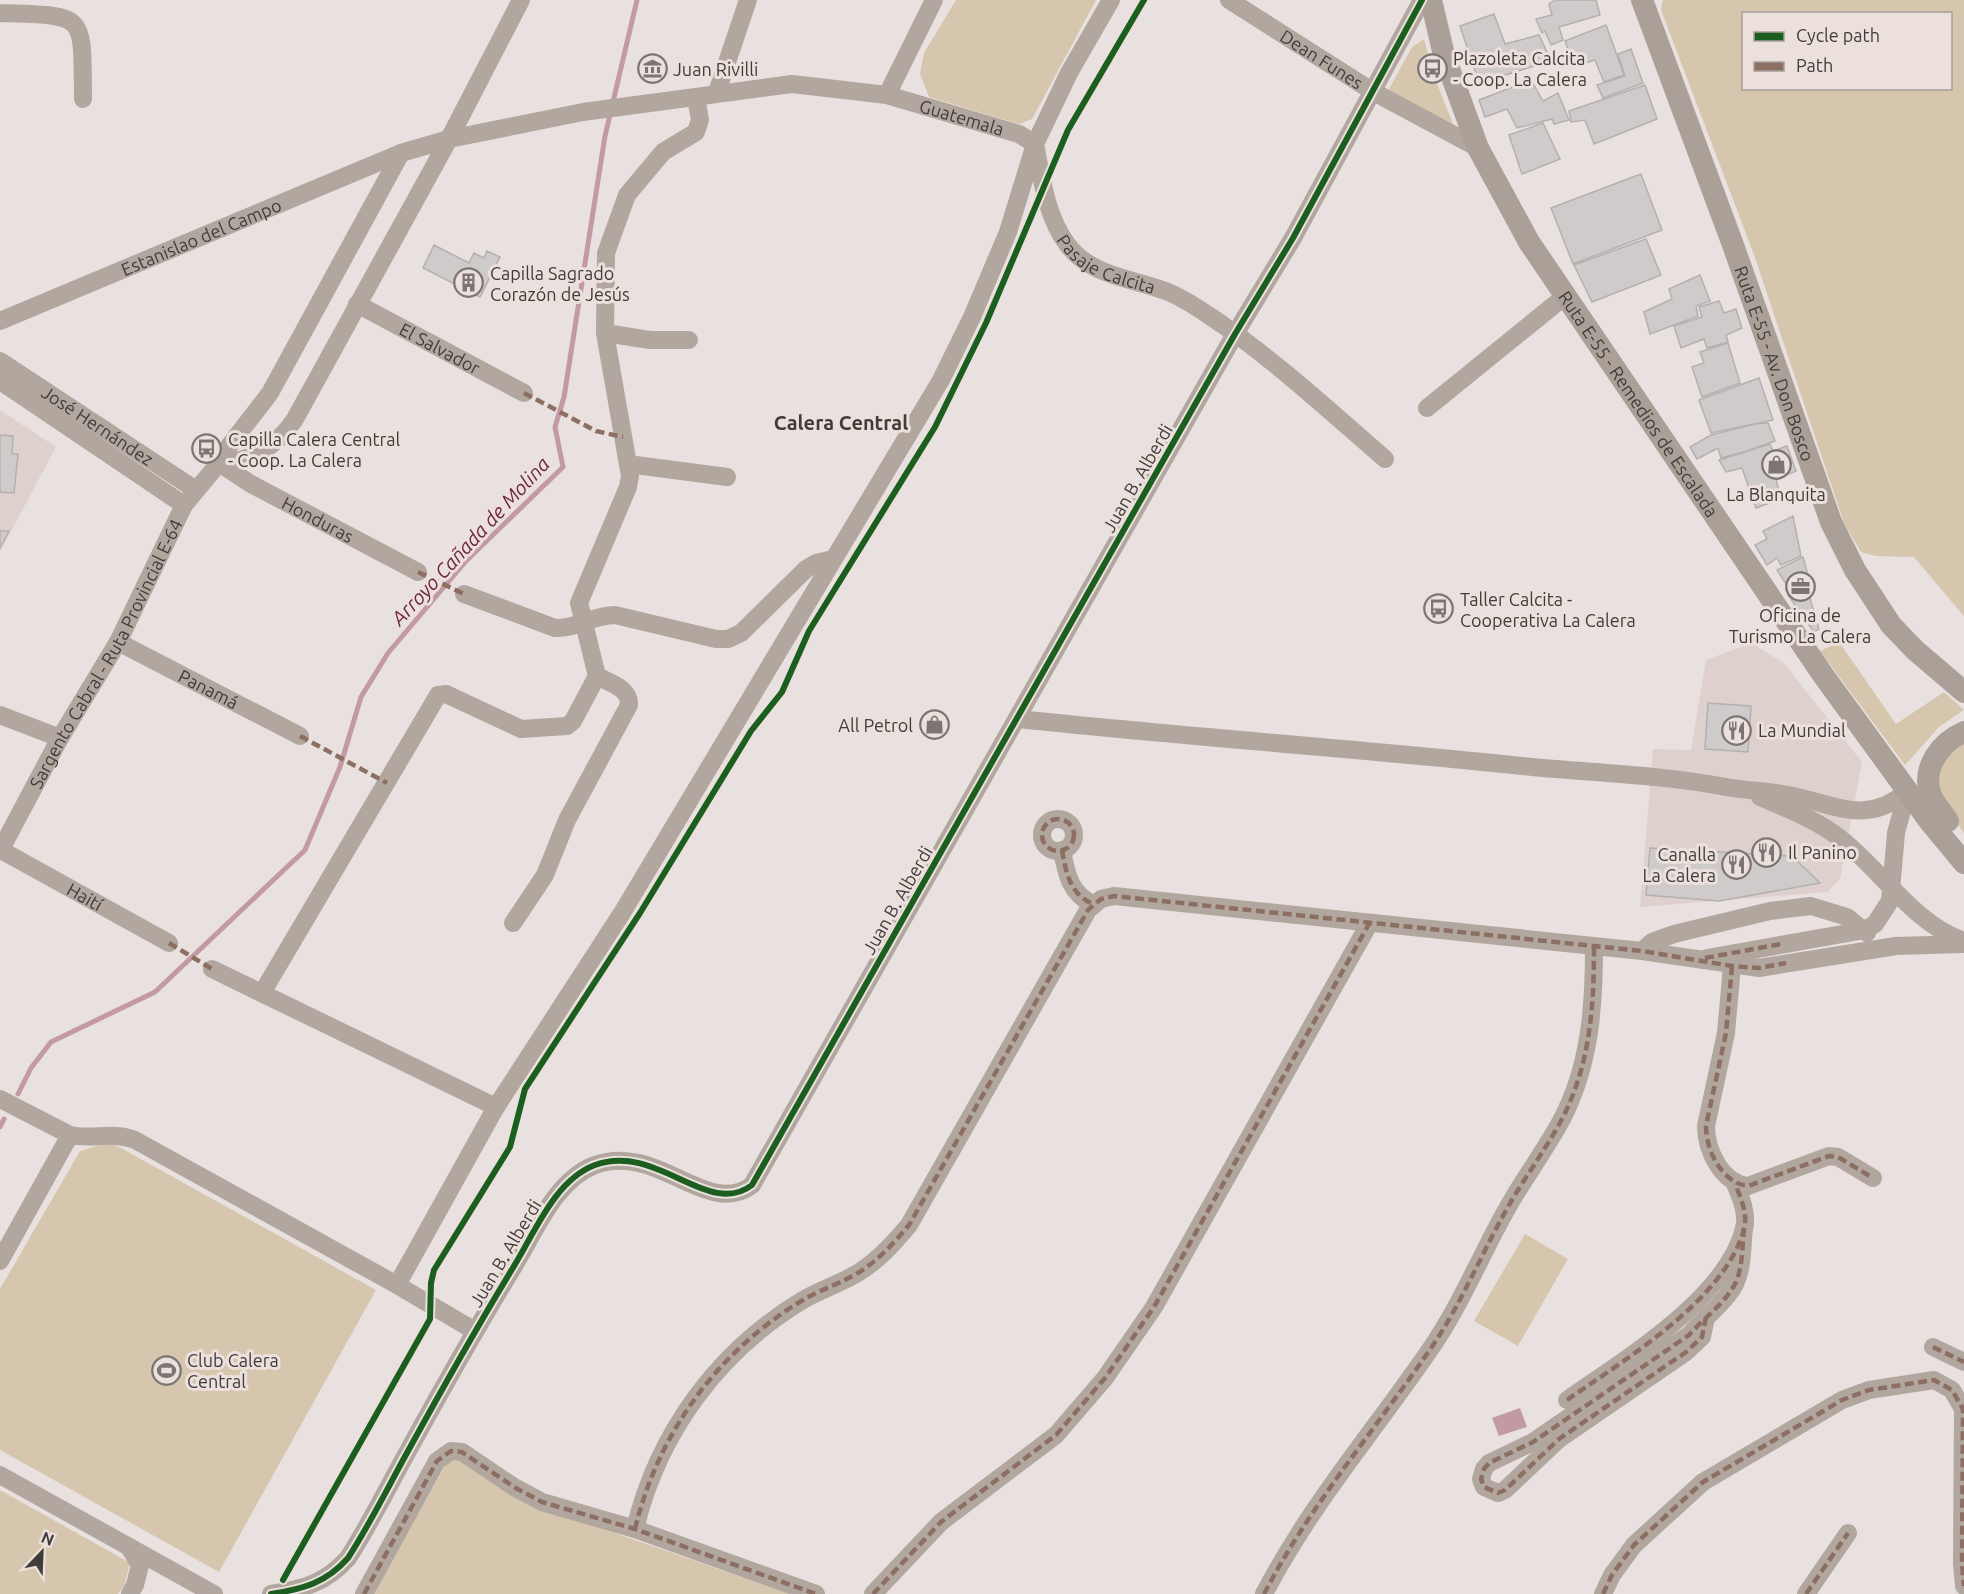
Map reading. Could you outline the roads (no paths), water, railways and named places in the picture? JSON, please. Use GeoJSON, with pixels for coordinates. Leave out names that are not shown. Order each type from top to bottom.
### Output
{"type":"FeatureCollection","features":[{"type":"Feature","properties":{"kind":"main road","name":"Ruta E-55 - Remedios de Escalada"},"geometry":{"type":"LineString","coordinates":[[1431,0],[1444,54],[1478,148],[1529,242],[1564,297],[1823,675],[1960,858]]}},
{"type":"Feature","properties":{"kind":"main road","name":"Ruta E-55 - Av. Don Bosco"},"geometry":{"type":"LineString","coordinates":[[1646,5],[1834,530],[1872,599],[1891,625],[1964,692]]}},
{"type":"Feature","properties":{"kind":"main road"},"geometry":{"type":"LineString","coordinates":[[1904,785],[1940,748],[1964,732]]}},
{"type":"Feature","properties":{"kind":"main road"},"geometry":{"type":"LineString","coordinates":[[1940,748],[1930,773],[1929,791],[1951,824],[1960,858]]}},
{"type":"Feature","properties":{"kind":"street"},"geometry":{"type":"LineString","coordinates":[[219,463],[239,462],[256,455],[283,436],[449,139],[521,0]]}},
{"type":"Feature","properties":{"kind":"street"},"geometry":{"type":"LineString","coordinates":[[717,92],[748,0]]}},
{"type":"Feature","properties":{"kind":"street"},"geometry":{"type":"LineString","coordinates":[[887,95],[934,0]]}},
{"type":"Feature","properties":{"kind":"street"},"geometry":{"type":"LineString","coordinates":[[397,1285],[496,1107],[622,913],[833,559],[916,426],[956,349],[1008,232],[1035,144],[1069,73],[1111,0]]}},
{"type":"Feature","properties":{"kind":"street","name":"Dean Funes"},"geometry":{"type":"LineString","coordinates":[[1229,0],[1372,92],[1478,148]]}},
{"type":"Feature","properties":{"kind":"street","name":"Juan B. Alberdi"},"geometry":{"type":"LineString","coordinates":[[271,1594],[316,1585],[338,1570],[348,1558],[475,1331],[550,1205],[577,1175],[592,1166],[608,1161],[643,1162],[719,1195],[733,1195],[752,1185],[1235,334],[1293,238],[1418,12],[1422,0]]}},
{"type":"Feature","properties":{"kind":"street"},"geometry":{"type":"LineString","coordinates":[[0,13],[55,15],[73,22],[79,29],[82,42],[83,99]]}},
{"type":"Feature","properties":{"kind":"street","name":"Guatemala"},"geometry":{"type":"LineString","coordinates":[[627,106],[717,92],[792,84],[887,95],[1019,134],[1035,144]]}},
{"type":"Feature","properties":{"kind":"street"},"geometry":{"type":"LineString","coordinates":[[262,993],[438,695],[446,694],[521,729],[567,726],[573,721],[597,676],[579,603],[628,487],[628,464],[606,333],[603,273],[606,253],[627,195],[663,152],[696,132],[700,120],[696,97]]}},
{"type":"Feature","properties":{"kind":"street","name":"Estanislao del Campo"},"geometry":{"type":"LineString","coordinates":[[0,321],[401,153],[449,139],[583,112],[627,106]]}},
{"type":"Feature","properties":{"kind":"street","name":"Pasaje Calcita"},"geometry":{"type":"LineString","coordinates":[[1035,144],[1044,190],[1057,225],[1067,244],[1081,259],[1116,277],[1179,297],[1264,354],[1385,459]]}},
{"type":"Feature","properties":{"kind":"street","name":"Sargento Cabral - Ruta Provincial E-64"},"geometry":{"type":"LineString","coordinates":[[0,851],[60,738],[118,642],[184,505],[219,463],[226,450],[270,393],[401,153]]}},
{"type":"Feature","properties":{"kind":"street"},"geometry":{"type":"LineString","coordinates":[[1428,408],[1564,297]]}},
{"type":"Feature","properties":{"kind":"street","name":"El Salvador"},"geometry":{"type":"LineString","coordinates":[[357,304],[524,393]]}},
{"type":"Feature","properties":{"kind":"street"},"geometry":{"type":"LineString","coordinates":[[606,333],[651,340],[689,340]]}},
{"type":"Feature","properties":{"kind":"street","name":"José Hernández"},"geometry":{"type":"LineString","coordinates":[[0,361],[196,490]]}},
{"type":"Feature","properties":{"kind":"street","name":"José Hernández"},"geometry":{"type":"LineString","coordinates":[[0,381],[184,505]]}},
{"type":"Feature","properties":{"kind":"street","name":"Honduras"},"geometry":{"type":"LineString","coordinates":[[219,463],[251,484],[418,572]]}},
{"type":"Feature","properties":{"kind":"street"},"geometry":{"type":"LineString","coordinates":[[628,464],[727,477]]}},
{"type":"Feature","properties":{"kind":"street"},"geometry":{"type":"LineString","coordinates":[[464,594],[555,628],[583,623],[601,615],[615,615],[716,639],[728,639],[741,633],[806,569],[816,563],[833,559]]}},
{"type":"Feature","properties":{"kind":"street","name":"Panamá"},"geometry":{"type":"LineString","coordinates":[[118,642],[300,736]]}},
{"type":"Feature","properties":{"kind":"street"},"geometry":{"type":"LineString","coordinates":[[513,923],[545,875],[567,820],[629,705],[630,698],[626,692],[597,676]]}},
{"type":"Feature","properties":{"kind":"street"},"geometry":{"type":"LineString","coordinates":[[0,715],[60,738]]}},
{"type":"Feature","properties":{"kind":"street"},"geometry":{"type":"LineString","coordinates":[[1018,719],[1194,738],[1337,747],[1792,795],[1864,812],[1893,803],[1904,785]]}},
{"type":"Feature","properties":{"kind":"street"},"geometry":{"type":"LineString","coordinates":[[1699,960],[1865,930],[1875,924],[1887,910],[1904,785]]}},
{"type":"Feature","properties":{"kind":"street"},"geometry":{"type":"LineString","coordinates":[[1745,790],[1814,821],[1833,834],[1941,930],[1964,942]]}},
{"type":"Feature","properties":{"kind":"street"},"geometry":{"type":"LineString","coordinates":[[1062,850],[1066,870],[1074,890],[1084,900],[1093,904]]}},
{"type":"Feature","properties":{"kind":"street","name":"Haití"},"geometry":{"type":"LineString","coordinates":[[0,851],[169,943]]}},
{"type":"Feature","properties":{"kind":"street"},"geometry":{"type":"LineString","coordinates":[[635,1529],[645,1494],[666,1444],[707,1381],[735,1351],[767,1324],[804,1300],[857,1273],[878,1258],[909,1225],[1093,904],[1114,896],[1594,948],[1642,951],[1732,966],[1759,968],[1878,949],[1964,942]]}},
{"type":"Feature","properties":{"kind":"street"},"geometry":{"type":"LineString","coordinates":[[1642,951],[1652,942],[1667,936],[1791,907],[1811,906],[1825,908],[1847,917],[1865,930],[1878,949]]}},
{"type":"Feature","properties":{"kind":"street"},"geometry":{"type":"LineString","coordinates":[[873,1594],[941,1522],[1056,1435],[1112,1369],[1154,1307],[1369,924]]}},
{"type":"Feature","properties":{"kind":"street"},"geometry":{"type":"LineString","coordinates":[[1265,1594],[1276,1570],[1436,1340],[1512,1200],[1562,1120],[1573,1096],[1590,1036],[1594,998],[1594,948]]}},
{"type":"Feature","properties":{"kind":"street"},"geometry":{"type":"LineString","coordinates":[[1706,1317],[1702,1337],[1686,1352],[1559,1439],[1505,1490],[1498,1493],[1484,1487],[1481,1479],[1489,1463],[1533,1442],[1673,1346],[1706,1317],[1734,1287],[1738,1277],[1744,1228],[1743,1204],[1735,1184],[1728,1178],[1713,1155],[1706,1138],[1706,1126],[1726,1033],[1732,966]]}},
{"type":"Feature","properties":{"kind":"street"},"geometry":{"type":"LineString","coordinates":[[212,969],[496,1107]]}},
{"type":"Feature","properties":{"kind":"street"},"geometry":{"type":"LineString","coordinates":[[0,1099],[70,1135],[82,1138],[113,1135],[135,1140],[397,1285],[475,1331]]}},
{"type":"Feature","properties":{"kind":"street"},"geometry":{"type":"LineString","coordinates":[[0,1261],[70,1135]]}},
{"type":"Feature","properties":{"kind":"street"},"geometry":{"type":"LineString","coordinates":[[1735,1184],[1748,1186],[1828,1156],[1838,1157],[1873,1178]]}},
{"type":"Feature","properties":{"kind":"street"},"geometry":{"type":"LineString","coordinates":[[1567,1400],[1657,1337],[1678,1318],[1727,1268],[1744,1228]]}},
{"type":"Feature","properties":{"kind":"street"},"geometry":{"type":"LineString","coordinates":[[1933,1347],[1964,1362]]}},
{"type":"Feature","properties":{"kind":"street"},"geometry":{"type":"LineString","coordinates":[[1603,1594],[1612,1575],[1634,1545],[1677,1502],[1702,1482],[1842,1400],[1869,1390],[1924,1380],[1934,1380],[1952,1390],[1963,1409],[1964,1586]]}},
{"type":"Feature","properties":{"kind":"street"},"geometry":{"type":"LineString","coordinates":[[364,1594],[437,1461],[451,1451],[462,1452],[514,1487],[542,1502],[635,1529],[816,1594]]}},
{"type":"Feature","properties":{"kind":"street"},"geometry":{"type":"LineString","coordinates":[[0,1475],[214,1594]]}},
{"type":"Feature","properties":{"kind":"street"},"geometry":{"type":"LineString","coordinates":[[1806,1594],[1848,1533]]}},
{"type":"Feature","properties":{"kind":"street"},"geometry":{"type":"LineString","coordinates":[[129,1547],[140,1565],[130,1594]]}},
{"type":"Feature","properties":{"kind":"waterway","name":"Arroyo Cañada de Molina"},"geometry":{"type":"LineString","coordinates":[[18,1094],[31,1068],[51,1042],[155,992],[305,850],[340,767],[361,697],[388,653],[466,561],[563,467],[555,427],[564,397],[605,136],[637,0]]}},
{"type":"Feature","properties":{"kind":"waterway","name":"Arroyo Cañada de Molina"},"geometry":{"type":"LineString","coordinates":[[0,1127],[4,1119]]}},
{"type":"Feature","properties":{"kind":"place","name":"Plazoleta Calcita - Coop. La Calera"},"geometry":{"type":"Point","coordinates":[1432,68]}},
{"type":"Feature","properties":{"kind":"place","name":"Juan Rivilli"},"geometry":{"type":"Point","coordinates":[652,69]}},
{"type":"Feature","properties":{"kind":"place","name":"Capilla Sagrado Corazón de Jesús"},"geometry":{"type":"Point","coordinates":[469,283]}},
{"type":"Feature","properties":{"kind":"place","name":"Capilla Calera Central - Coop. La Calera"},"geometry":{"type":"Point","coordinates":[207,449]}},
{"type":"Feature","properties":{"kind":"place","name":"La Blanquita"},"geometry":{"type":"Point","coordinates":[1776,465]}},
{"type":"Feature","properties":{"kind":"place","name":"Oficina de Turismo La Calera"},"geometry":{"type":"Point","coordinates":[1800,586]}},
{"type":"Feature","properties":{"kind":"place","name":"Taller Calcita - Cooperativa La Calera"},"geometry":{"type":"Point","coordinates":[1439,609]}},
{"type":"Feature","properties":{"kind":"place","name":"All Petrol"},"geometry":{"type":"Point","coordinates":[934,725]}},
{"type":"Feature","properties":{"kind":"place","name":"La Mundial"},"geometry":{"type":"Point","coordinates":[1737,730]}},
{"type":"Feature","properties":{"kind":"place","name":"Il Panino"},"geometry":{"type":"Point","coordinates":[1767,852]}},
{"type":"Feature","properties":{"kind":"place","name":"Canalla La Calera"},"geometry":{"type":"Point","coordinates":[1737,864]}},
{"type":"Feature","properties":{"kind":"place","name":"Club Calera Central"},"geometry":{"type":"Point","coordinates":[166,1370]}},
{"type":"Feature","properties":{"kind":"district","name":"Calera Central"},"geometry":{"type":"Point","coordinates":[841,422]}}]}
